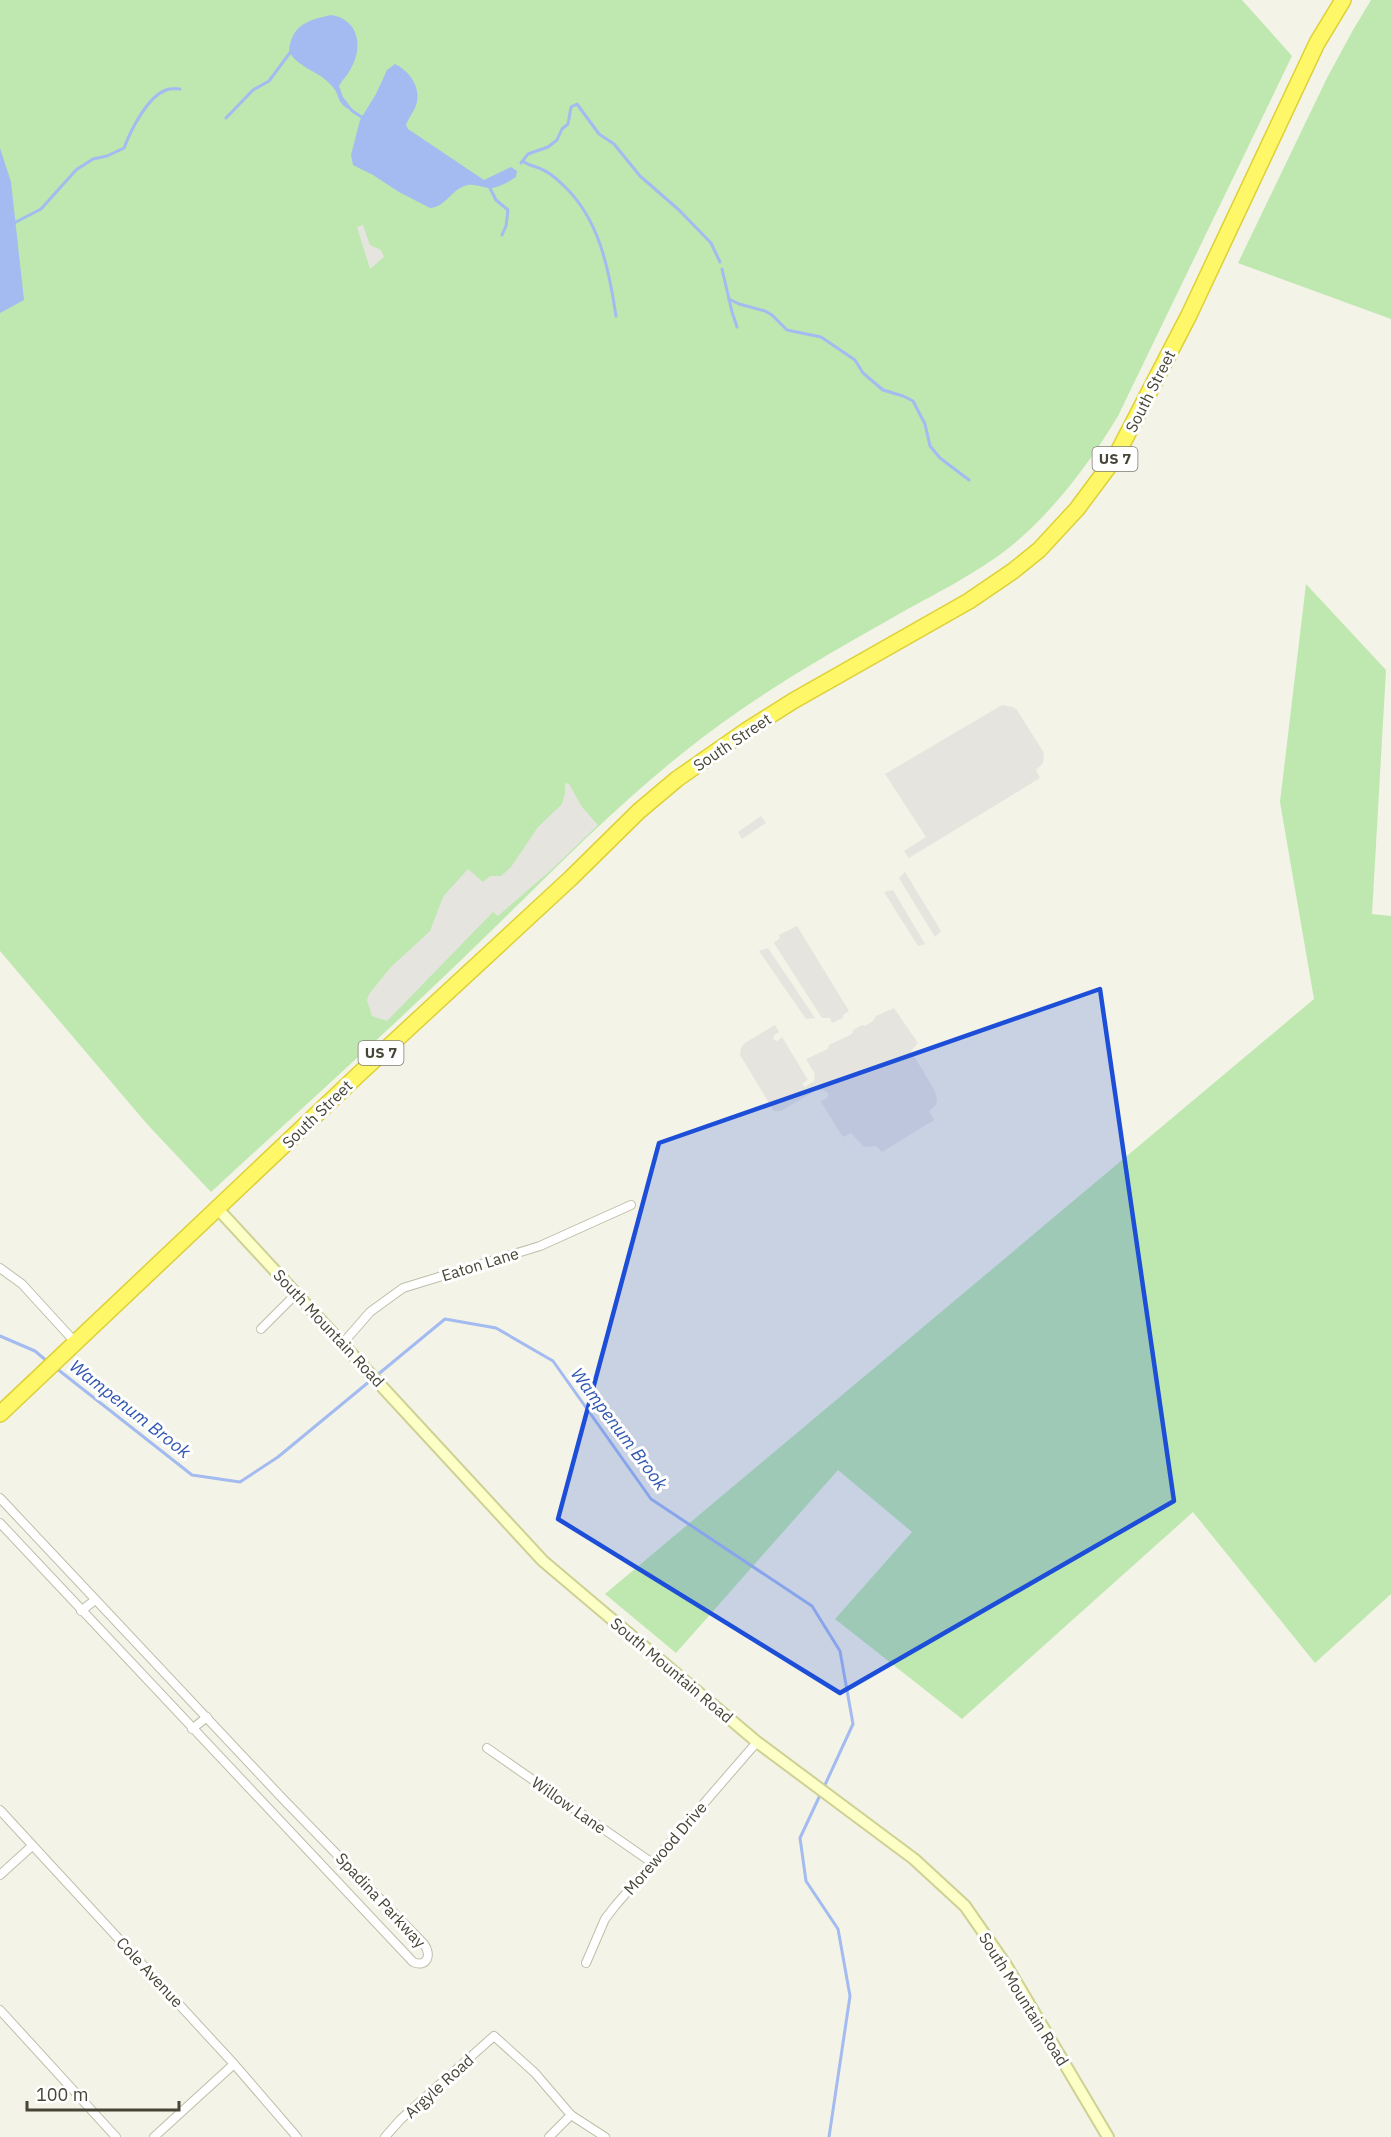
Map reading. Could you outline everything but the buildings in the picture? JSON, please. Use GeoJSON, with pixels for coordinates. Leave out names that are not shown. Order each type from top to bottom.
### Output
{"type":"FeatureCollection","features":[{"type":"Feature","properties":{"kind":"highway","name":"South Street"},"geometry":{"type":"LineString","coordinates":[[0,1414],[358,1075],[677,779],[793,701],[969,601],[1039,550],[1077,510],[1115,458],[1126,437],[1189,315],[1317,43],[1343,0]]}},
{"type":"Feature","properties":{"kind":"street","name":"Eaton Lane"},"geometry":{"type":"LineString","coordinates":[[343,1343],[370,1312],[403,1288],[540,1246],[631,1205]]}},
{"type":"Feature","properties":{"kind":"street","name":"South Mountain Road"},"geometry":{"type":"LineString","coordinates":[[218,1209],[543,1561],[757,1742],[914,1859],[964,1906],[1006,1965],[1108,2137]]}},
{"type":"Feature","properties":{"kind":"street"},"geometry":{"type":"LineString","coordinates":[[0,1268],[22,1284],[75,1342]]}},
{"type":"Feature","properties":{"kind":"street"},"geometry":{"type":"LineString","coordinates":[[261,1329],[297,1293]]}},
{"type":"Feature","properties":{"kind":"street","name":"Spadina Parkway"},"geometry":{"type":"LineString","coordinates":[[0,1498],[424,1944],[429,1951],[424,1962],[419,1964],[413,1962],[0,1523]]}},
{"type":"Feature","properties":{"kind":"street"},"geometry":{"type":"LineString","coordinates":[[81,1611],[95,1600]]}},
{"type":"Feature","properties":{"kind":"street"},"geometry":{"type":"LineString","coordinates":[[192,1729],[207,1717]]}},
{"type":"Feature","properties":{"kind":"street","name":"Morewood Drive"},"geometry":{"type":"LineString","coordinates":[[586,1963],[605,1919],[651,1862],[757,1742]]}},
{"type":"Feature","properties":{"kind":"street","name":"Willow Lane"},"geometry":{"type":"LineString","coordinates":[[487,1748],[651,1862]]}},
{"type":"Feature","properties":{"kind":"street","name":"Cole Avenue"},"geometry":{"type":"LineString","coordinates":[[0,1810],[234,2064],[297,2137]]}},
{"type":"Feature","properties":{"kind":"street"},"geometry":{"type":"LineString","coordinates":[[0,1875],[32,1846]]}},
{"type":"Feature","properties":{"kind":"street"},"geometry":{"type":"LineString","coordinates":[[0,2010],[116,2137]]}},
{"type":"Feature","properties":{"kind":"street","name":"Argyle Road"},"geometry":{"type":"LineString","coordinates":[[385,2137],[401,2119],[494,2036],[535,2073],[571,2115]]}},
{"type":"Feature","properties":{"kind":"street"},"geometry":{"type":"LineString","coordinates":[[154,2137],[234,2064]]}},
{"type":"Feature","properties":{"kind":"street"},"geometry":{"type":"LineString","coordinates":[[549,2137],[571,2115],[605,2137]]}},
{"type":"Feature","properties":{"kind":"highlighted area"},"geometry":{"type":"Polygon","coordinates":[[[1100,989],[1174,1501],[840,1693],[558,1519],[659,1143],[1100,989]]]}},
{"type":"Feature","properties":{"kind":"green space"},"geometry":{"type":"Polygon","coordinates":[[[0,0],[1242,0],[1292,56],[1118,416],[1084,467],[1031,529],[987,564],[785,680],[684,752],[596,829],[425,995],[211,1192],[147,1124],[0,951],[0,0]]]}},
{"type":"Feature","properties":{"kind":"green space"},"geometry":{"type":"Polygon","coordinates":[[[1371,0],[1391,0],[1391,319],[1238,263],[1327,78],[1371,0]]]}},
{"type":"Feature","properties":{"kind":"green space"},"geometry":{"type":"Polygon","coordinates":[[[1306,584],[1386,670],[1372,914],[1391,916],[1391,1594],[1315,1663],[1193,1512],[962,1719],[835,1619],[912,1532],[838,1470],[676,1653],[605,1594],[1314,999],[1280,802],[1306,584]]]}},
{"type":"Feature","properties":{"kind":"shaded area"},"geometry":{"type":"Polygon","coordinates":[[[363,225],[370,245],[381,250],[384,257],[370,269],[357,227],[363,225]]]}},
{"type":"Feature","properties":{"kind":"shaded area"},"geometry":{"type":"Polygon","coordinates":[[[1002,705],[1017,710],[1044,753],[1043,763],[1036,770],[1040,778],[909,858],[904,851],[926,837],[885,774],[1002,705]]]}},
{"type":"Feature","properties":{"kind":"shaded area"},"geometry":{"type":"Polygon","coordinates":[[[565,783],[569,784],[582,807],[598,825],[498,916],[493,912],[387,1021],[372,1016],[367,1000],[369,994],[391,967],[430,931],[443,897],[468,869],[483,882],[490,876],[501,876],[511,867],[538,827],[562,804],[565,783]]]}},
{"type":"Feature","properties":{"kind":"shaded area"},"geometry":{"type":"Polygon","coordinates":[[[761,816],[766,823],[742,839],[738,832],[761,816]]]}},
{"type":"Feature","properties":{"kind":"shaded area"},"geometry":{"type":"Polygon","coordinates":[[[905,872],[941,931],[935,937],[899,878],[905,872]]]}},
{"type":"Feature","properties":{"kind":"shaded area"},"geometry":{"type":"Polygon","coordinates":[[[893,890],[925,944],[918,946],[884,892],[893,890]]]}},
{"type":"Feature","properties":{"kind":"shaded area"},"geometry":{"type":"Polygon","coordinates":[[[797,926],[849,1011],[843,1015],[843,1018],[832,1023],[830,1018],[822,1018],[774,943],[780,938],[779,935],[797,926]]]}},
{"type":"Feature","properties":{"kind":"shaded area"},"geometry":{"type":"Polygon","coordinates":[[[768,948],[815,1018],[806,1019],[759,951],[768,948]]]}},
{"type":"Feature","properties":{"kind":"shaded area"},"geometry":{"type":"Polygon","coordinates":[[[894,1008],[918,1043],[911,1051],[935,1091],[937,1100],[936,1105],[929,1111],[934,1120],[882,1152],[876,1146],[864,1147],[851,1133],[843,1137],[821,1102],[828,1097],[828,1093],[823,1090],[815,1091],[781,1111],[774,1111],[740,1055],[745,1043],[775,1025],[779,1032],[773,1036],[774,1040],[777,1041],[782,1037],[808,1080],[802,1084],[805,1087],[814,1081],[815,1074],[806,1059],[828,1049],[829,1045],[852,1034],[853,1030],[862,1025],[865,1026],[876,1016],[894,1008]]]}},
{"type":"Feature","properties":{"kind":"water"},"geometry":{"type":"Polygon","coordinates":[[[331,15],[348,22],[353,28],[358,44],[354,61],[339,86],[352,111],[340,102],[334,89],[326,80],[293,58],[289,52],[293,36],[302,25],[331,15]]]}},
{"type":"Feature","properties":{"kind":"water"},"geometry":{"type":"Polygon","coordinates":[[[395,64],[401,67],[414,82],[418,95],[415,108],[406,125],[408,129],[484,180],[511,167],[517,171],[516,177],[493,188],[466,186],[439,205],[430,208],[353,165],[351,155],[360,120],[387,70],[395,64]]]}},
{"type":"Feature","properties":{"kind":"water"},"geometry":{"type":"Polygon","coordinates":[[[0,148],[11,182],[24,300],[0,313],[0,148]]]}},
{"type":"Feature","properties":{"kind":"waterway"},"geometry":{"type":"LineString","coordinates":[[226,118],[253,90],[269,81],[292,50]]}},
{"type":"Feature","properties":{"kind":"waterway"},"geometry":{"type":"LineString","coordinates":[[14,223],[41,209],[76,170],[93,159],[107,156],[124,148],[135,124],[152,99],[166,90],[180,89]]}},
{"type":"Feature","properties":{"kind":"waterway"},"geometry":{"type":"LineString","coordinates":[[521,163],[528,154],[548,147],[557,140],[562,129],[568,124],[571,107],[577,104],[599,134],[614,144],[640,176],[679,210],[711,243],[720,262]]}},
{"type":"Feature","properties":{"kind":"waterway"},"geometry":{"type":"LineString","coordinates":[[351,110],[363,118]]}},
{"type":"Feature","properties":{"kind":"waterway"},"geometry":{"type":"LineString","coordinates":[[524,162],[556,178],[575,198],[585,213],[594,229],[606,263],[616,316]]}},
{"type":"Feature","properties":{"kind":"waterway"},"geometry":{"type":"LineString","coordinates":[[489,186],[496,200],[508,210],[502,235]]}},
{"type":"Feature","properties":{"kind":"waterway"},"geometry":{"type":"LineString","coordinates":[[722,269],[737,327]]}},
{"type":"Feature","properties":{"kind":"waterway"},"geometry":{"type":"LineString","coordinates":[[729,299],[765,311],[787,330],[821,337],[855,360],[863,373],[883,390],[913,401],[925,424],[930,446],[940,458],[969,480]]}},
{"type":"Feature","properties":{"kind":"waterway","name":"Wampenum Brook"},"geometry":{"type":"LineString","coordinates":[[56,1368],[192,1475],[240,1482],[278,1457],[445,1319],[496,1328],[553,1361],[651,1499],[812,1606],[840,1651],[853,1724],[824,1787]]}},
{"type":"Feature","properties":{"kind":"waterway","name":"Wampenum Brook"},"geometry":{"type":"LineString","coordinates":[[0,1336],[35,1351],[48,1362]]}},
{"type":"Feature","properties":{"kind":"waterway","name":"Wampenum Brook"},"geometry":{"type":"LineString","coordinates":[[821,1793],[800,1838],[806,1881],[838,1929],[850,1996],[829,2137]]}}]}
